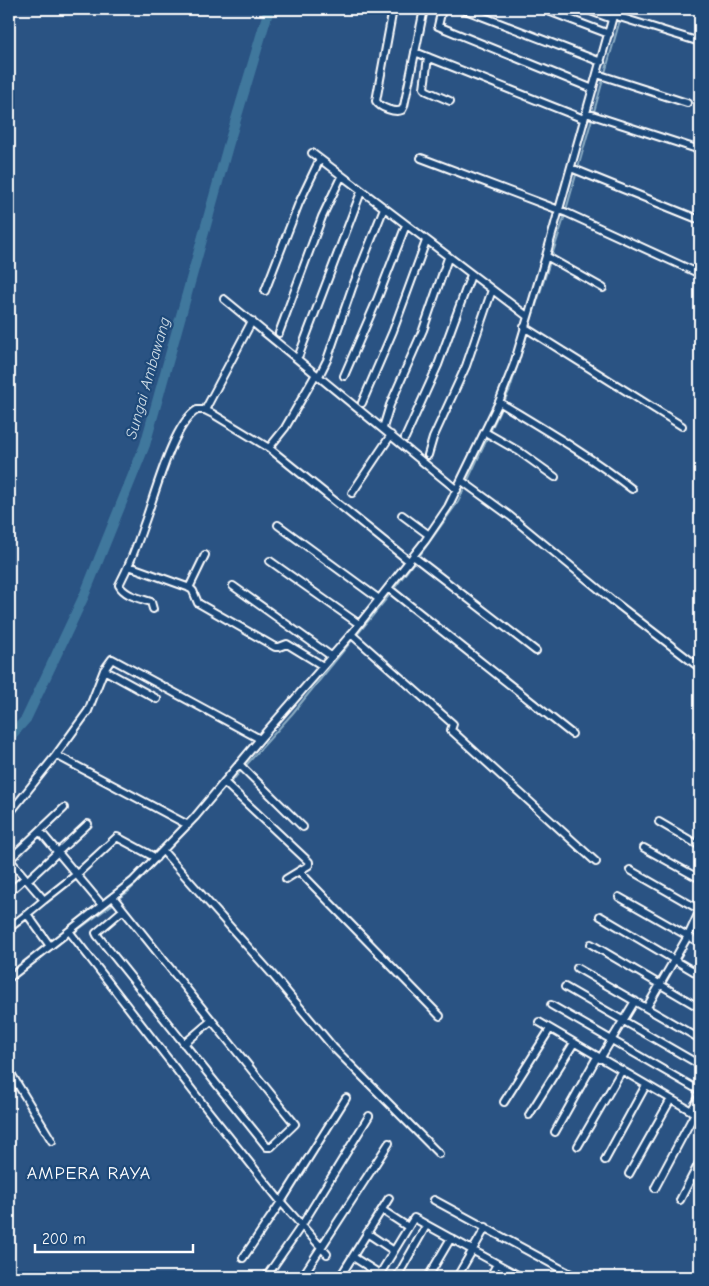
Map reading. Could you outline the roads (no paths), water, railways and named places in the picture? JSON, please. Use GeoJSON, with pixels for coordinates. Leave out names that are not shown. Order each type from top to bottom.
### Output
{"type":"FeatureCollection","features":[{"type":"Feature","properties":{"kind":"street"},"geometry":{"type":"LineString","coordinates":[[393,9],[376,101],[379,106],[398,112],[402,110],[424,9]]}},
{"type":"Feature","properties":{"kind":"street"},"geometry":{"type":"LineString","coordinates":[[442,9],[438,26],[593,89]]}},
{"type":"Feature","properties":{"kind":"street"},"geometry":{"type":"LineString","coordinates":[[463,9],[601,62]]}},
{"type":"Feature","properties":{"kind":"street"},"geometry":{"type":"LineString","coordinates":[[543,9],[609,34]]}},
{"type":"Feature","properties":{"kind":"street"},"geometry":{"type":"LineString","coordinates":[[585,9],[614,15],[700,42]]}},
{"type":"Feature","properties":{"kind":"street"},"geometry":{"type":"LineString","coordinates":[[9,978],[133,881],[188,825],[351,634],[429,535],[462,481],[500,402],[514,364],[546,256],[563,212],[593,89],[602,75],[601,62],[614,15]]}},
{"type":"Feature","properties":{"kind":"street"},"geometry":{"type":"LineString","coordinates":[[415,52],[588,115],[700,150]]}},
{"type":"Feature","properties":{"kind":"street"},"geometry":{"type":"LineString","coordinates":[[428,57],[424,88],[450,101]]}},
{"type":"Feature","properties":{"kind":"street"},"geometry":{"type":"LineString","coordinates":[[602,75],[687,103]]}},
{"type":"Feature","properties":{"kind":"street"},"geometry":{"type":"LineString","coordinates":[[312,153],[341,177],[527,316]]}},
{"type":"Feature","properties":{"kind":"street"},"geometry":{"type":"LineString","coordinates":[[421,158],[563,212],[700,274]]}},
{"type":"Feature","properties":{"kind":"street"},"geometry":{"type":"LineString","coordinates":[[266,291],[299,203],[320,159]]}},
{"type":"Feature","properties":{"kind":"street"},"geometry":{"type":"LineString","coordinates":[[574,169],[700,220]]}},
{"type":"Feature","properties":{"kind":"street"},"geometry":{"type":"LineString","coordinates":[[279,333],[322,217],[341,177]]}},
{"type":"Feature","properties":{"kind":"street"},"geometry":{"type":"LineString","coordinates":[[299,355],[361,192]]}},
{"type":"Feature","properties":{"kind":"street"},"geometry":{"type":"LineString","coordinates":[[269,448],[285,428],[327,360],[352,288],[384,208]]}},
{"type":"Feature","properties":{"kind":"street"},"geometry":{"type":"LineString","coordinates":[[344,376],[406,226]]}},
{"type":"Feature","properties":{"kind":"street"},"geometry":{"type":"LineString","coordinates":[[362,403],[393,331],[426,241]]}},
{"type":"Feature","properties":{"kind":"street"},"geometry":{"type":"LineString","coordinates":[[546,256],[603,288]]}},
{"type":"Feature","properties":{"kind":"street"},"geometry":{"type":"LineString","coordinates":[[382,428],[423,330],[448,258]]}},
{"type":"Feature","properties":{"kind":"street"},"geometry":{"type":"LineString","coordinates":[[405,438],[438,364],[471,275]]}},
{"type":"Feature","properties":{"kind":"street"},"geometry":{"type":"LineString","coordinates":[[428,455],[433,438],[466,366],[492,290]]}},
{"type":"Feature","properties":{"kind":"street"},"geometry":{"type":"LineString","coordinates":[[224,299],[457,490]]}},
{"type":"Feature","properties":{"kind":"street"},"geometry":{"type":"LineString","coordinates":[[205,410],[252,321]]}},
{"type":"Feature","properties":{"kind":"street"},"geometry":{"type":"LineString","coordinates":[[524,327],[682,426]]}},
{"type":"Feature","properties":{"kind":"street"},"geometry":{"type":"LineString","coordinates":[[500,402],[562,440],[609,471],[632,489]]}},
{"type":"Feature","properties":{"kind":"street"},"geometry":{"type":"LineString","coordinates":[[153,609],[151,602],[129,594],[120,588],[119,585],[129,566],[172,445],[190,414],[197,410],[205,410],[269,448],[411,558],[536,651]]}},
{"type":"Feature","properties":{"kind":"street"},"geometry":{"type":"LineString","coordinates":[[485,432],[520,452],[555,477]]}},
{"type":"Feature","properties":{"kind":"street"},"geometry":{"type":"LineString","coordinates":[[352,493],[391,435]]}},
{"type":"Feature","properties":{"kind":"street"},"geometry":{"type":"LineString","coordinates":[[462,481],[510,516],[612,600],[700,668]]}},
{"type":"Feature","properties":{"kind":"street"},"geometry":{"type":"LineString","coordinates":[[402,515],[429,535]]}},
{"type":"Feature","properties":{"kind":"street"},"geometry":{"type":"LineString","coordinates":[[278,525],[379,599]]}},
{"type":"Feature","properties":{"kind":"street"},"geometry":{"type":"LineString","coordinates":[[189,588],[205,555]]}},
{"type":"Feature","properties":{"kind":"street"},"geometry":{"type":"LineString","coordinates":[[270,561],[359,624]]}},
{"type":"Feature","properties":{"kind":"street"},"geometry":{"type":"LineString","coordinates":[[129,566],[189,588],[193,591],[198,603],[275,647],[287,644],[323,666]]}},
{"type":"Feature","properties":{"kind":"street"},"geometry":{"type":"LineString","coordinates":[[233,586],[332,656]]}},
{"type":"Feature","properties":{"kind":"street"},"geometry":{"type":"LineString","coordinates":[[388,588],[572,734]]}},
{"type":"Feature","properties":{"kind":"street"},"geometry":{"type":"LineString","coordinates":[[351,634],[453,724],[451,730],[596,862]]}},
{"type":"Feature","properties":{"kind":"street"},"geometry":{"type":"LineString","coordinates":[[9,814],[56,756],[88,711],[104,670],[112,659],[260,739]]}},
{"type":"Feature","properties":{"kind":"street"},"geometry":{"type":"LineString","coordinates":[[104,670],[157,699]]}},
{"type":"Feature","properties":{"kind":"street"},"geometry":{"type":"LineString","coordinates":[[700,731],[698,736],[700,737]]}},
{"type":"Feature","properties":{"kind":"street"},"geometry":{"type":"LineString","coordinates":[[56,756],[188,825]]}},
{"type":"Feature","properties":{"kind":"street"},"geometry":{"type":"LineString","coordinates":[[239,764],[303,827]]}},
{"type":"Feature","properties":{"kind":"street"},"geometry":{"type":"LineString","coordinates":[[224,782],[309,862],[309,865],[286,879]]}},
{"type":"Feature","properties":{"kind":"street"},"geometry":{"type":"LineString","coordinates":[[44,900],[28,878],[9,859],[64,808]]}},
{"type":"Feature","properties":{"kind":"street"},"geometry":{"type":"LineString","coordinates":[[660,822],[700,846]]}},
{"type":"Feature","properties":{"kind":"street"},"geometry":{"type":"LineString","coordinates":[[9,892],[28,878],[88,824]]}},
{"type":"Feature","properties":{"kind":"street"},"geometry":{"type":"LineString","coordinates":[[40,831],[102,905]]}},
{"type":"Feature","properties":{"kind":"street"},"geometry":{"type":"LineString","coordinates":[[12,926],[76,874],[117,836],[156,858]]}},
{"type":"Feature","properties":{"kind":"street"},"geometry":{"type":"LineString","coordinates":[[644,848],[700,879]]}},
{"type":"Feature","properties":{"kind":"street"},"geometry":{"type":"LineString","coordinates":[[163,851],[272,974],[333,1047],[439,1154]]}},
{"type":"Feature","properties":{"kind":"street"},"geometry":{"type":"LineString","coordinates":[[630,870],[700,910],[688,936],[646,1007]]}},
{"type":"Feature","properties":{"kind":"street"},"geometry":{"type":"LineString","coordinates":[[299,871],[440,1016]]}},
{"type":"Feature","properties":{"kind":"street"},"geometry":{"type":"LineString","coordinates":[[113,896],[294,1124],[271,1147],[267,1147],[97,935],[96,932],[123,910]]}},
{"type":"Feature","properties":{"kind":"street"},"geometry":{"type":"LineString","coordinates":[[619,897],[700,943]]}},
{"type":"Feature","properties":{"kind":"street"},"geometry":{"type":"LineString","coordinates":[[27,914],[50,946]]}},
{"type":"Feature","properties":{"kind":"street"},"geometry":{"type":"LineString","coordinates":[[600,916],[700,975]]}},
{"type":"Feature","properties":{"kind":"street"},"geometry":{"type":"LineString","coordinates":[[69,931],[281,1202],[327,1254]]}},
{"type":"Feature","properties":{"kind":"street"},"geometry":{"type":"LineString","coordinates":[[591,944],[700,1008]]}},
{"type":"Feature","properties":{"kind":"street"},"geometry":{"type":"LineString","coordinates":[[577,968],[700,1039]]}},
{"type":"Feature","properties":{"kind":"street"},"geometry":{"type":"LineString","coordinates":[[565,987],[700,1065]]}},
{"type":"Feature","properties":{"kind":"street"},"geometry":{"type":"LineString","coordinates":[[555,1132],[635,1001]]}},
{"type":"Feature","properties":{"kind":"street"},"geometry":{"type":"LineString","coordinates":[[551,1005],[700,1091]]}},
{"type":"Feature","properties":{"kind":"street"},"geometry":{"type":"LineString","coordinates":[[184,1044],[212,1020]]}},
{"type":"Feature","properties":{"kind":"street"},"geometry":{"type":"LineString","coordinates":[[539,1022],[696,1113]]}},
{"type":"Feature","properties":{"kind":"street"},"geometry":{"type":"LineString","coordinates":[[504,1102],[550,1029]]}},
{"type":"Feature","properties":{"kind":"street"},"geometry":{"type":"LineString","coordinates":[[529,1115],[574,1043]]}},
{"type":"Feature","properties":{"kind":"street"},"geometry":{"type":"LineString","coordinates":[[9,1070],[52,1141]]}},
{"type":"Feature","properties":{"kind":"street"},"geometry":{"type":"LineString","coordinates":[[578,1146],[622,1070]]}},
{"type":"Feature","properties":{"kind":"street"},"geometry":{"type":"LineString","coordinates":[[604,1160],[646,1085]]}},
{"type":"Feature","properties":{"kind":"street"},"geometry":{"type":"LineString","coordinates":[[655,1188],[696,1113],[700,1096]]}},
{"type":"Feature","properties":{"kind":"street"},"geometry":{"type":"LineString","coordinates":[[243,1258],[281,1202],[346,1098]]}},
{"type":"Feature","properties":{"kind":"street"},"geometry":{"type":"LineString","coordinates":[[628,1174],[671,1099]]}},
{"type":"Feature","properties":{"kind":"street"},"geometry":{"type":"LineString","coordinates":[[266,1277],[302,1225],[370,1116]]}},
{"type":"Feature","properties":{"kind":"street"},"geometry":{"type":"LineString","coordinates":[[302,1277],[389,1143]]}},
{"type":"Feature","properties":{"kind":"street"},"geometry":{"type":"LineString","coordinates":[[680,1200],[700,1161]]}},
{"type":"Feature","properties":{"kind":"street"},"geometry":{"type":"LineString","coordinates":[[340,1277],[389,1198]]}},
{"type":"Feature","properties":{"kind":"street"},"geometry":{"type":"LineString","coordinates":[[434,1200],[576,1277]]}},
{"type":"Feature","properties":{"kind":"street"},"geometry":{"type":"LineString","coordinates":[[382,1210],[408,1227]]}},
{"type":"Feature","properties":{"kind":"street"},"geometry":{"type":"LineString","coordinates":[[352,1257],[379,1276],[414,1218],[521,1277]]}},
{"type":"Feature","properties":{"kind":"street"},"geometry":{"type":"LineString","coordinates":[[397,1277],[426,1226]]}},
{"type":"Feature","properties":{"kind":"street"},"geometry":{"type":"LineString","coordinates":[[457,1277],[486,1227]]}},
{"type":"Feature","properties":{"kind":"street"},"geometry":{"type":"LineString","coordinates":[[367,1233],[394,1251]]}},
{"type":"Feature","properties":{"kind":"street"},"geometry":{"type":"LineString","coordinates":[[428,1277],[451,1238]]}},
{"type":"Feature","properties":{"kind":"street"},"geometry":{"type":"LineString","coordinates":[[490,1277],[498,1264]]}},
{"type":"Feature","properties":{"kind":"street"},"geometry":{"type":"LineString","coordinates":[[558,1277],[562,1270]]}},
{"type":"Feature","properties":{"kind":"waterway","name":"Sungai Ambawang"},"geometry":{"type":"LineString","coordinates":[[9,738],[26,719],[84,596],[145,445],[228,146],[269,9]]}},
{"type":"Feature","properties":{"kind":"waterway"},"geometry":{"type":"LineString","coordinates":[[622,16],[623,9]]}},
{"type":"Feature","properties":{"kind":"waterway"},"geometry":{"type":"LineString","coordinates":[[566,210],[620,20]]}},
{"type":"Feature","properties":{"kind":"waterway"},"geometry":{"type":"LineString","coordinates":[[529,327],[565,215]]}},
{"type":"Feature","properties":{"kind":"waterway"},"geometry":{"type":"LineString","coordinates":[[490,432],[510,389],[528,332]]}},
{"type":"Feature","properties":{"kind":"waterway"},"geometry":{"type":"LineString","coordinates":[[467,482],[488,437]]}},
{"type":"Feature","properties":{"kind":"waterway"},"geometry":{"type":"LineString","coordinates":[[418,558],[458,502],[465,487]]}},
{"type":"Feature","properties":{"kind":"waterway"},"geometry":{"type":"LineString","coordinates":[[394,589],[415,561]]}},
{"type":"Feature","properties":{"kind":"waterway"},"geometry":{"type":"LineString","coordinates":[[356,636],[391,593]]}},
{"type":"Feature","properties":{"kind":"waterway"},"geometry":{"type":"LineString","coordinates":[[231,782],[292,714],[353,639]]}},
{"type":"Feature","properties":{"kind":"waterway"},"geometry":{"type":"LineString","coordinates":[[168,850],[225,788]]}},
{"type":"Feature","properties":{"kind":"waterway"},"geometry":{"type":"LineString","coordinates":[[119,898],[128,892],[162,857]]}},
{"type":"Feature","properties":{"kind":"waterway"},"geometry":{"type":"LineString","coordinates":[[75,932],[113,904]]}},
{"type":"Feature","properties":{"kind":"waterway"},"geometry":{"type":"LineString","coordinates":[[22,971],[68,937]]}},
{"type":"Feature","properties":{"kind":"district","name":"AMPERA RAYA"},"geometry":{"type":"Point","coordinates":[89,1173]}}]}
